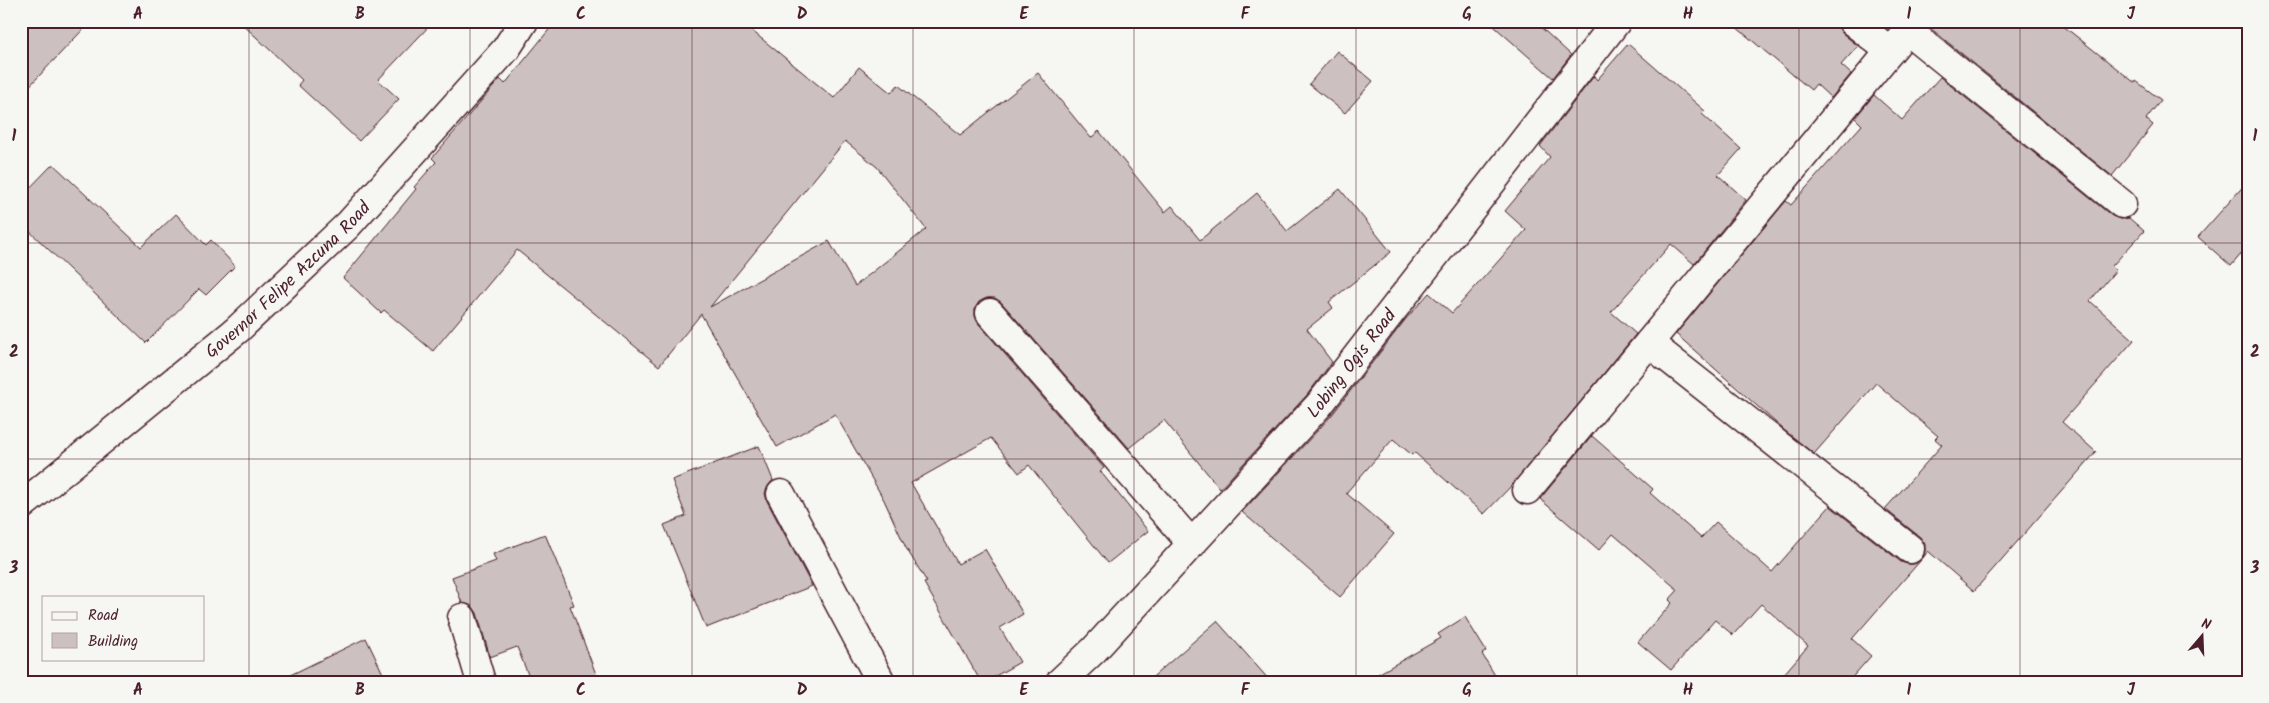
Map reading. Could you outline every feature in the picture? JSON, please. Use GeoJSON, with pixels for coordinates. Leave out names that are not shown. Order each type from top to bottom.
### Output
{"type":"FeatureCollection","features":[{"type":"Feature","properties":{"kind":"street","name":"Governor Felipe Azcuna Road"},"geometry":{"type":"LineString","coordinates":[[21,506],[237,330],[348,225],[506,49],[524,21]]}},
{"type":"Feature","properties":{"kind":"street","name":"Lobing Ogis Road"},"geometry":{"type":"LineString","coordinates":[[1060,682],[1094,650],[1319,405],[1617,21]]}},
{"type":"Feature","properties":{"kind":"street"},"geometry":{"type":"LineString","coordinates":[[1852,21],[1890,51]]}},
{"type":"Feature","properties":{"kind":"street"},"geometry":{"type":"LineString","coordinates":[[1527,490],[1911,26],[2122,204]]}},
{"type":"Feature","properties":{"kind":"street"},"geometry":{"type":"LineString","coordinates":[[990,313],[1192,544]]}},
{"type":"Feature","properties":{"kind":"street"},"geometry":{"type":"LineString","coordinates":[[1649,343],[1910,549]]}},
{"type":"Feature","properties":{"kind":"street"},"geometry":{"type":"LineString","coordinates":[[781,494],[880,682]]}},
{"type":"Feature","properties":{"kind":"street"},"geometry":{"type":"LineString","coordinates":[[462,618],[481,682]]}},
{"type":"Feature","properties":{"kind":"building"},"geometry":{"type":"Polygon","coordinates":[[[21,21],[91,21],[21,95],[21,21]]]}},
{"type":"Feature","properties":{"kind":"building"},"geometry":{"type":"Polygon","coordinates":[[[239,21],[434,21],[378,80],[399,99],[359,141],[298,85],[302,80],[239,21]]]}},
{"type":"Feature","properties":{"kind":"building"},"geometry":{"type":"Polygon","coordinates":[[[556,21],[740,21],[834,98],[859,67],[891,93],[898,85],[960,135],[1038,73],[1091,138],[1099,131],[1165,212],[1172,206],[1200,240],[1257,193],[1287,231],[1340,189],[1391,252],[1329,302],[1333,308],[1307,329],[1332,362],[1307,395],[1220,489],[1164,420],[1129,448],[1002,303],[995,298],[987,298],[979,302],[975,308],[975,316],[978,323],[1104,468],[1100,471],[1148,531],[1108,563],[1029,465],[1019,473],[991,438],[911,483],[958,564],[985,549],[1023,614],[1000,628],[1020,662],[985,682],[981,682],[924,583],[927,582],[906,548],[884,500],[835,414],[777,447],[701,314],[659,366],[517,250],[433,351],[384,310],[381,313],[343,278],[416,189],[414,187],[436,162],[432,158],[500,79],[505,84],[556,21]],[[845,141],[710,307],[829,241],[855,286],[925,230],[877,167],[845,141]]]}},
{"type":"Feature","properties":{"kind":"building"},"geometry":{"type":"Polygon","coordinates":[[[1488,21],[1534,21],[1571,55],[1553,78],[1488,21]]]}},
{"type":"Feature","properties":{"kind":"building"},"geometry":{"type":"Polygon","coordinates":[[[1729,21],[1837,21],[1842,33],[1858,46],[1841,65],[1851,74],[1831,98],[1816,84],[1811,90],[1729,21]]]}},
{"type":"Feature","properties":{"kind":"building"},"geometry":{"type":"Polygon","coordinates":[[[1930,21],[2057,21],[2135,83],[2136,81],[2161,100],[2146,119],[2153,125],[2112,176],[1929,27],[1930,21]]]}},
{"type":"Feature","properties":{"kind":"building"},"geometry":{"type":"Polygon","coordinates":[[[1628,44],[1705,111],[1702,114],[1741,149],[1718,175],[1746,200],[1694,264],[1671,244],[1611,312],[1636,334],[1514,483],[1484,514],[1414,452],[1412,455],[1393,439],[1346,493],[1394,534],[1340,597],[1242,512],[1331,416],[1405,320],[1429,293],[1452,313],[1526,230],[1505,211],[1550,157],[1540,146],[1594,76],[1597,80],[1628,44]]]}},
{"type":"Feature","properties":{"kind":"building"},"geometry":{"type":"Polygon","coordinates":[[[1337,51],[1373,81],[1345,113],[1309,84],[1337,51]]]}},
{"type":"Feature","properties":{"kind":"building"},"geometry":{"type":"Polygon","coordinates":[[[1940,77],[2112,216],[2120,219],[2129,218],[2144,231],[2112,266],[2116,270],[2090,301],[2134,340],[2062,422],[2096,452],[1974,591],[1928,551],[1923,558],[1925,544],[1920,537],[1885,509],[1942,445],[1935,439],[1938,436],[1876,383],[1814,454],[1784,430],[1676,334],[1786,201],[1791,205],[1862,125],[1855,118],[1874,95],[1902,120],[1940,77]]]}},
{"type":"Feature","properties":{"kind":"building"},"geometry":{"type":"Polygon","coordinates":[[[53,164],[141,247],[176,214],[206,245],[211,240],[235,266],[206,295],[199,289],[146,343],[21,223],[21,197],[53,164]]]}},
{"type":"Feature","properties":{"kind":"building"},"geometry":{"type":"Polygon","coordinates":[[[2248,181],[2248,246],[2231,266],[2198,237],[2248,181]]]}},
{"type":"Feature","properties":{"kind":"building"},"geometry":{"type":"Polygon","coordinates":[[[1592,436],[1653,489],[1650,493],[1701,538],[1716,522],[1772,572],[1830,506],[1901,562],[1915,564],[1921,560],[1852,639],[1871,656],[1848,682],[1777,682],[1808,646],[1761,604],[1733,635],[1715,620],[1671,670],[1638,642],[1672,603],[1669,600],[1678,590],[1613,534],[1599,550],[1540,499],[1592,436]]]}},
{"type":"Feature","properties":{"kind":"building"},"geometry":{"type":"Polygon","coordinates":[[[759,446],[773,480],[765,493],[767,501],[812,586],[706,628],[664,525],[686,516],[672,480],[759,446]]]}},
{"type":"Feature","properties":{"kind":"building"},"geometry":{"type":"Polygon","coordinates":[[[545,534],[574,605],[570,606],[599,682],[531,682],[517,647],[490,657],[477,613],[472,606],[462,603],[452,577],[496,561],[493,554],[545,534]]]}},
{"type":"Feature","properties":{"kind":"building"},"geometry":{"type":"Polygon","coordinates":[[[1465,617],[1486,651],[1482,654],[1499,682],[1364,682],[1441,638],[1438,634],[1465,617]]]}},
{"type":"Feature","properties":{"kind":"building"},"geometry":{"type":"Polygon","coordinates":[[[1217,621],[1271,682],[1147,682],[1217,621]]]}},
{"type":"Feature","properties":{"kind":"building"},"geometry":{"type":"Polygon","coordinates":[[[366,638],[387,682],[276,682],[366,638]]]}}]}
